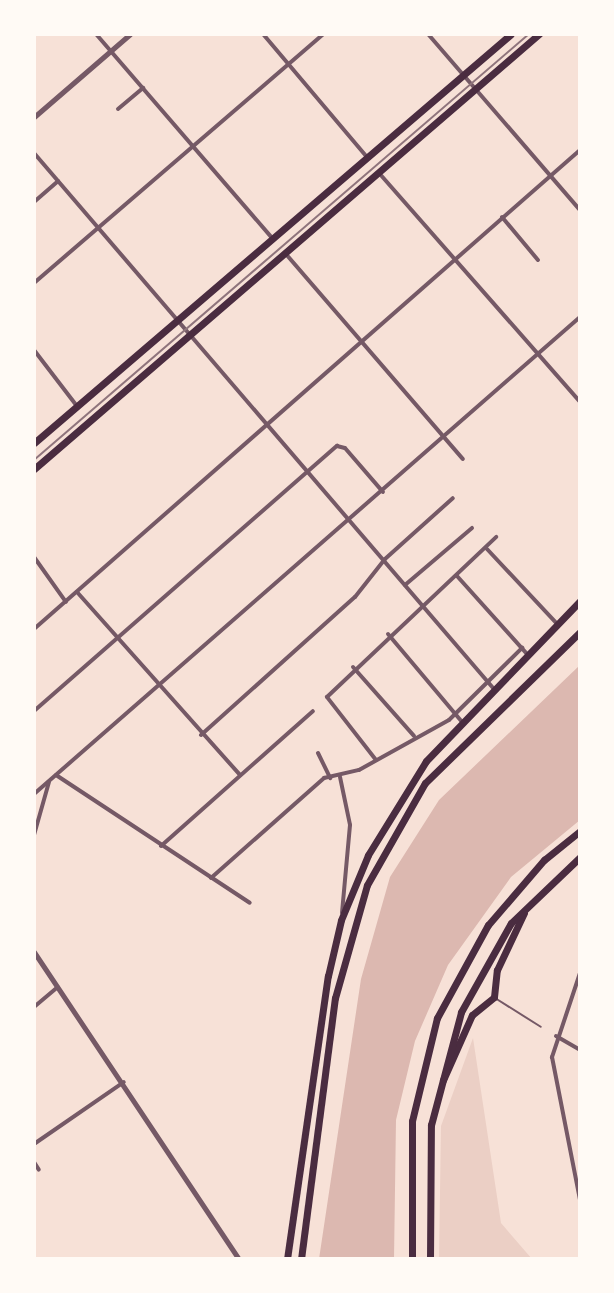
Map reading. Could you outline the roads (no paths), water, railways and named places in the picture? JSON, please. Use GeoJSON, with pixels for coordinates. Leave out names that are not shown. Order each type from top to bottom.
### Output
{"type":"FeatureCollection","features":[{"type":"Feature","properties":{"kind":"main road"},"geometry":{"type":"LineString","coordinates":[[34,443],[511,34]]}},
{"type":"Feature","properties":{"kind":"main road"},"geometry":{"type":"LineString","coordinates":[[34,469],[539,34]]}},
{"type":"Feature","properties":{"kind":"main road"},"geometry":{"type":"LineString","coordinates":[[287,1259],[328,976],[341,920],[394,806],[490,685],[580,602]]}},
{"type":"Feature","properties":{"kind":"main road"},"geometry":{"type":"LineString","coordinates":[[301,1259],[335,998],[367,885],[425,783],[580,632]]}},
{"type":"Feature","properties":{"kind":"main road"},"geometry":{"type":"LineString","coordinates":[[412,1259],[412,1121],[437,1018],[465,961],[501,907],[580,831]]}},
{"type":"Feature","properties":{"kind":"main road"},"geometry":{"type":"LineString","coordinates":[[430,1259],[427,1161],[438,1089],[468,994],[499,939],[527,904],[580,857]]}},
{"type":"Feature","properties":{"kind":"main road"},"geometry":{"type":"LineString","coordinates":[[438,1089],[472,1015],[494,997],[497,970],[527,904]]}},
{"type":"Feature","properties":{"kind":"street"},"geometry":{"type":"LineString","coordinates":[[96,34],[273,239]]}},
{"type":"Feature","properties":{"kind":"street"},"geometry":{"type":"LineString","coordinates":[[34,117],[130,34]]}},
{"type":"Feature","properties":{"kind":"street"},"geometry":{"type":"LineString","coordinates":[[263,34],[368,158]]}},
{"type":"Feature","properties":{"kind":"street"},"geometry":{"type":"LineString","coordinates":[[34,283],[323,34]]}},
{"type":"Feature","properties":{"kind":"street"},"geometry":{"type":"LineString","coordinates":[[428,34],[580,210]]}},
{"type":"Feature","properties":{"kind":"street"},"geometry":{"type":"LineString","coordinates":[[118,109],[143,88]]}},
{"type":"Feature","properties":{"kind":"street"},"geometry":{"type":"LineString","coordinates":[[34,629],[580,150]]}},
{"type":"Feature","properties":{"kind":"street"},"geometry":{"type":"LineString","coordinates":[[34,153],[490,685],[455,715],[376,760],[340,777],[330,778],[211,878]]}},
{"type":"Feature","properties":{"kind":"street"},"geometry":{"type":"LineString","coordinates":[[379,173],[580,402]]}},
{"type":"Feature","properties":{"kind":"street"},"geometry":{"type":"LineString","coordinates":[[34,202],[58,181]]}},
{"type":"Feature","properties":{"kind":"street"},"geometry":{"type":"LineString","coordinates":[[502,217],[538,260]]}},
{"type":"Feature","properties":{"kind":"street"},"geometry":{"type":"LineString","coordinates":[[285,253],[463,459]]}},
{"type":"Feature","properties":{"kind":"street"},"geometry":{"type":"LineString","coordinates":[[34,794],[580,317]]}},
{"type":"Feature","properties":{"kind":"street"},"geometry":{"type":"LineString","coordinates":[[34,350],[77,407]]}},
{"type":"Feature","properties":{"kind":"street"},"geometry":{"type":"LineString","coordinates":[[34,711],[309,471],[342,446],[383,492]]}},
{"type":"Feature","properties":{"kind":"street"},"geometry":{"type":"LineString","coordinates":[[201,735],[355,597],[385,559],[453,498]]}},
{"type":"Feature","properties":{"kind":"street"},"geometry":{"type":"LineString","coordinates":[[405,585],[472,528]]}},
{"type":"Feature","properties":{"kind":"street"},"geometry":{"type":"LineString","coordinates":[[376,760],[327,697],[353,667],[487,549],[496,537]]}},
{"type":"Feature","properties":{"kind":"street"},"geometry":{"type":"LineString","coordinates":[[487,549],[558,625]]}},
{"type":"Feature","properties":{"kind":"street"},"geometry":{"type":"LineString","coordinates":[[34,557],[66,602]]}},
{"type":"Feature","properties":{"kind":"street"},"geometry":{"type":"LineString","coordinates":[[457,576],[525,651]]}},
{"type":"Feature","properties":{"kind":"street"},"geometry":{"type":"LineString","coordinates":[[77,592],[201,735],[240,775]]}},
{"type":"Feature","properties":{"kind":"street"},"geometry":{"type":"LineString","coordinates":[[388,634],[462,722]]}},
{"type":"Feature","properties":{"kind":"street"},"geometry":{"type":"LineString","coordinates":[[353,667],[414,736]]}},
{"type":"Feature","properties":{"kind":"street"},"geometry":{"type":"LineString","coordinates":[[161,846],[313,711]]}},
{"type":"Feature","properties":{"kind":"street"},"geometry":{"type":"LineString","coordinates":[[318,753],[330,778]]}},
{"type":"Feature","properties":{"kind":"street"},"geometry":{"type":"LineString","coordinates":[[56,775],[250,903]]}},
{"type":"Feature","properties":{"kind":"street"},"geometry":{"type":"LineString","coordinates":[[340,777],[350,825],[341,920]]}},
{"type":"Feature","properties":{"kind":"street"},"geometry":{"type":"LineString","coordinates":[[34,835],[50,780]]}},
{"type":"Feature","properties":{"kind":"street"},"geometry":{"type":"LineString","coordinates":[[34,952],[124,1082],[239,1259]]}},
{"type":"Feature","properties":{"kind":"street"},"geometry":{"type":"LineString","coordinates":[[580,973],[556,1036],[552,1057],[580,1200]]}},
{"type":"Feature","properties":{"kind":"street"},"geometry":{"type":"LineString","coordinates":[[34,1007],[58,987]]}},
{"type":"Feature","properties":{"kind":"street"},"geometry":{"type":"LineString","coordinates":[[556,1036],[580,1050]]}},
{"type":"Feature","properties":{"kind":"street"},"geometry":{"type":"LineString","coordinates":[[34,1144],[124,1082]]}},
{"type":"Feature","properties":{"kind":"street"},"geometry":{"type":"LineString","coordinates":[[34,1162],[39,1170]]}},
{"type":"Feature","properties":{"kind":"lane"},"geometry":{"type":"LineString","coordinates":[[494,997],[541,1027]]}},
{"type":"Feature","properties":{"kind":"railway"},"geometry":{"type":"LineString","coordinates":[[34,460],[529,34]]}}]}
